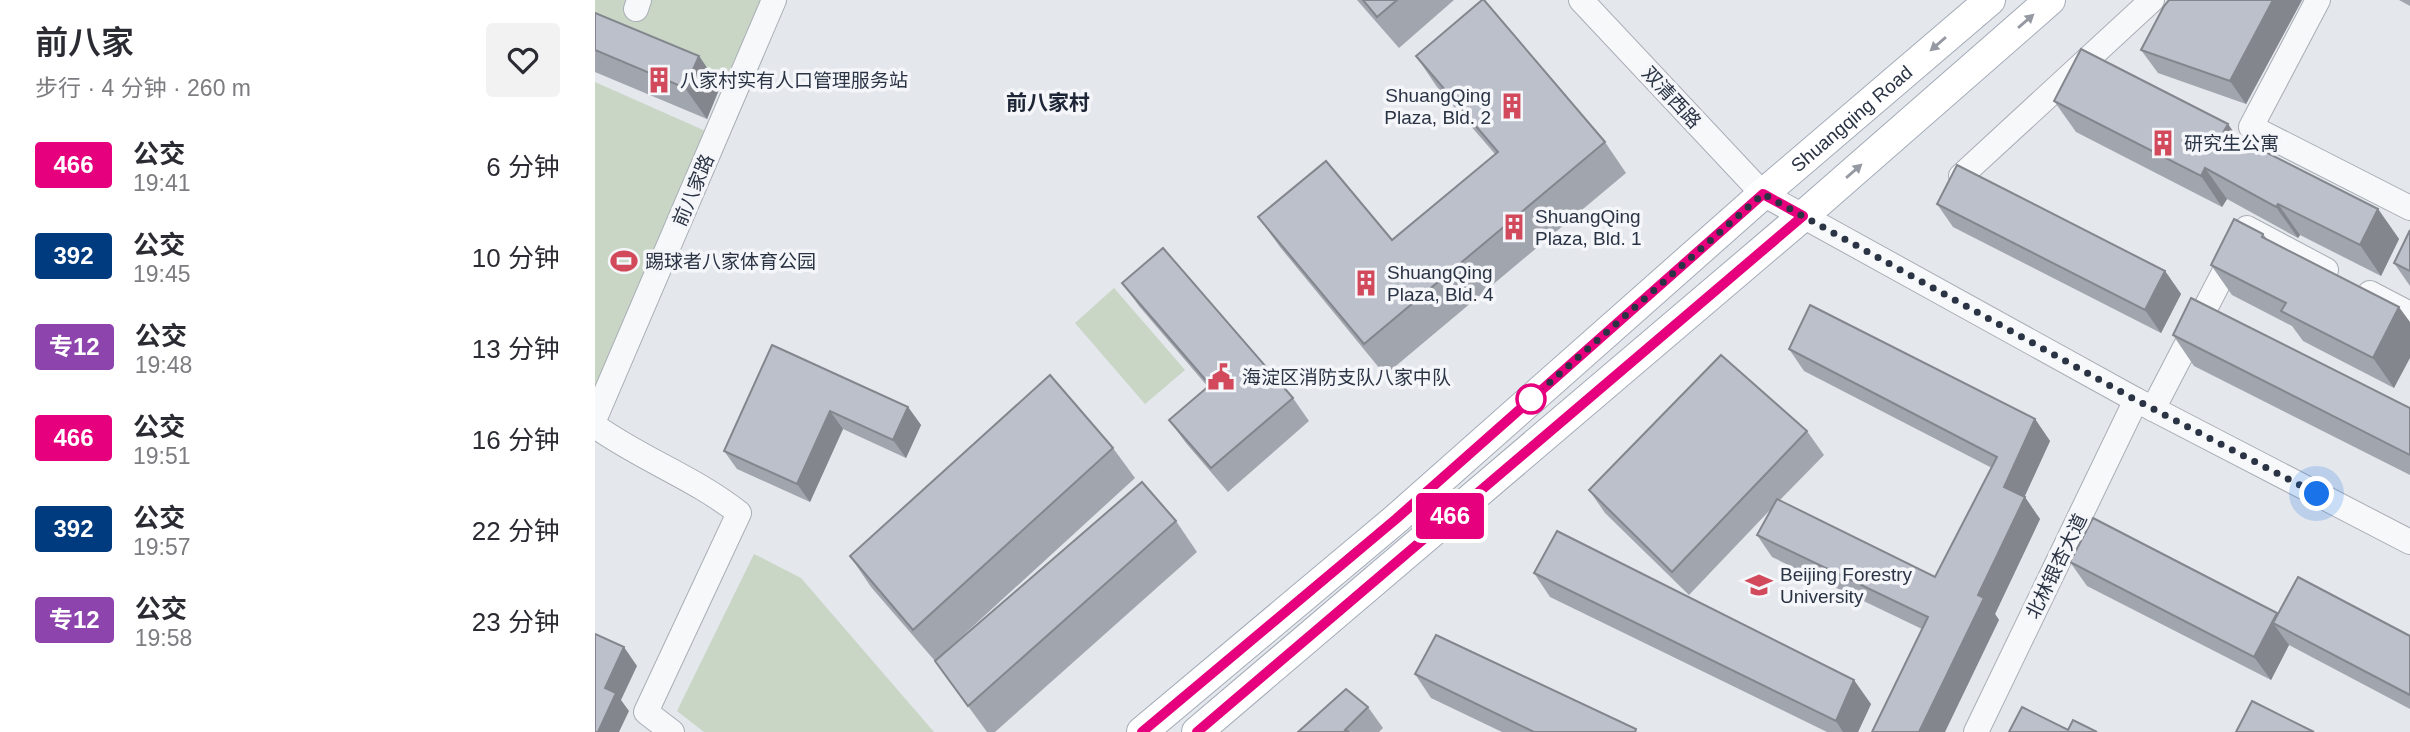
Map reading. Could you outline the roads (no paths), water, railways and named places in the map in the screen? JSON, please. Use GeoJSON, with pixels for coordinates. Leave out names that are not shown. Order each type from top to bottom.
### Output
{"type":"FeatureCollection","features":[{"type":"Feature","properties":{"kind":"main road","name":"Shuangqing Road"},"geometry":{"type":"LineString","coordinates":[[1142,732],[1396,519],[1763,194],[1990,0]]}},
{"type":"Feature","properties":{"kind":"main road"},"geometry":{"type":"LineString","coordinates":[[1197,732],[1803,216],[2050,0]]}},
{"type":"Feature","properties":{"kind":"street","name":"前八家路"},"geometry":{"type":"LineString","coordinates":[[595,418],[774,0]]}},
{"type":"Feature","properties":{"kind":"street","name":"双清西路"},"geometry":{"type":"LineString","coordinates":[[1581,0],[1763,194],[2145,404],[2410,542]]}},
{"type":"Feature","properties":{"kind":"street"},"geometry":{"type":"LineString","coordinates":[[1962,176],[2153,0]]}},
{"type":"Feature","properties":{"kind":"street"},"geometry":{"type":"LineString","coordinates":[[2318,0],[2251,127],[2410,208]]}},
{"type":"Feature","properties":{"kind":"street","name":"北林银杏大道"},"geometry":{"type":"LineString","coordinates":[[1976,732],[2145,404],[2206,308],[2247,228],[2410,314]]}},
{"type":"Feature","properties":{"kind":"street"},"geometry":{"type":"LineString","coordinates":[[2206,308],[2229,321]]}},
{"type":"Feature","properties":{"kind":"street"},"geometry":{"type":"LineString","coordinates":[[595,426],[622,446],[716,495],[739,513],[646,712],[671,732]]}},
{"type":"Feature","properties":{"kind":"place","name":"八家村实有人口管理服务站"},"geometry":{"type":"Point","coordinates":[659,80]}},
{"type":"Feature","properties":{"kind":"place","name":"ShuangQing Plaza, Bld. 2"},"geometry":{"type":"Point","coordinates":[1512,106]}},
{"type":"Feature","properties":{"kind":"place","name":"研究生公寓"},"geometry":{"type":"Point","coordinates":[2163,143]}},
{"type":"Feature","properties":{"kind":"place","name":"ShuangQing Plaza, Bld. 1"},"geometry":{"type":"Point","coordinates":[1514,227]}},
{"type":"Feature","properties":{"kind":"place","name":"踢球者八家体育公园"},"geometry":{"type":"Point","coordinates":[624,261]}},
{"type":"Feature","properties":{"kind":"place","name":"ShuangQing Plaza, Bld. 4"},"geometry":{"type":"Point","coordinates":[1366,283]}},
{"type":"Feature","properties":{"kind":"place","name":"海淀区消防支队八家中队"},"geometry":{"type":"Point","coordinates":[1221,377]}},
{"type":"Feature","properties":{"kind":"place","name":"Beijing Forestry University"},"geometry":{"type":"Point","coordinates":[1759,585]}},
{"type":"Feature","properties":{"kind":"district","name":"前八家村"},"geometry":{"type":"Point","coordinates":[1048,103]}}]}
